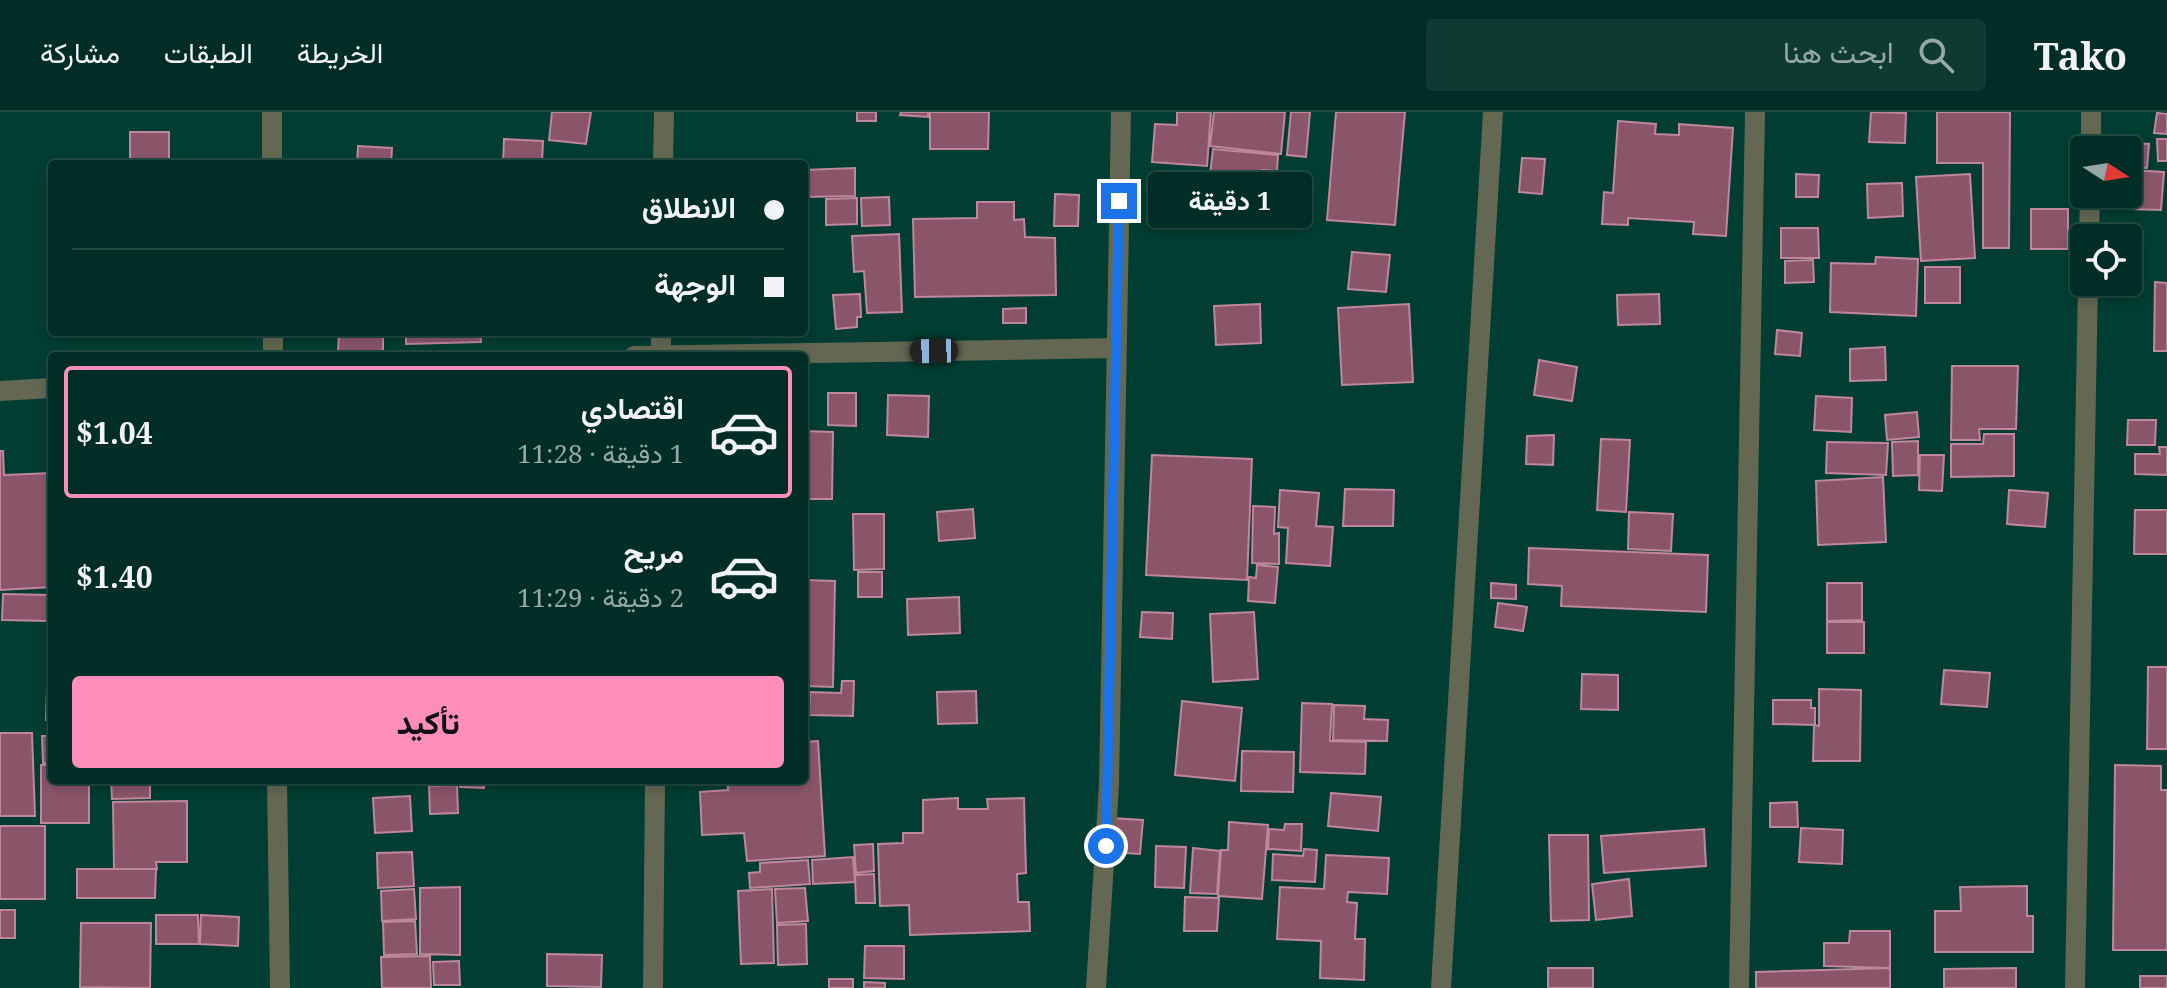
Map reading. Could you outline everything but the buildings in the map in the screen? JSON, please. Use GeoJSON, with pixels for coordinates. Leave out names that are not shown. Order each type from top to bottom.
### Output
{"type":"FeatureCollection","features":[{"type":"Feature","properties":{"kind":"street"},"geometry":{"type":"LineString","coordinates":[[272,112],[272,160]]}},
{"type":"Feature","properties":{"kind":"street"},"geometry":{"type":"LineString","coordinates":[[663,160],[664,112]]}},
{"type":"Feature","properties":{"kind":"street"},"geometry":{"type":"LineString","coordinates":[[1096,988],[1109,785],[1121,112]]}},
{"type":"Feature","properties":{"kind":"street"},"geometry":{"type":"LineString","coordinates":[[1441,988],[1493,112]]}},
{"type":"Feature","properties":{"kind":"street"},"geometry":{"type":"LineString","coordinates":[[1739,988],[1755,112]]}},
{"type":"Feature","properties":{"kind":"street"},"geometry":{"type":"LineString","coordinates":[[2091,112],[2091,136]]}},
{"type":"Feature","properties":{"kind":"street"},"geometry":{"type":"LineString","coordinates":[[2075,988],[2088,296]]}},
{"type":"Feature","properties":{"kind":"street"},"geometry":{"type":"LineString","coordinates":[[808,353],[1116,348]]}},
{"type":"Feature","properties":{"kind":"street"},"geometry":{"type":"LineString","coordinates":[[0,391],[48,388]]}},
{"type":"Feature","properties":{"kind":"street"},"geometry":{"type":"LineString","coordinates":[[277,784],[280,988]]}},
{"type":"Feature","properties":{"kind":"street"},"geometry":{"type":"LineString","coordinates":[[653,988],[655,784]]}},
{"type":"Feature","properties":{"kind":"route"},"geometry":{"type":"LineString","coordinates":[[1106,846],[1119,201]]}}]}
